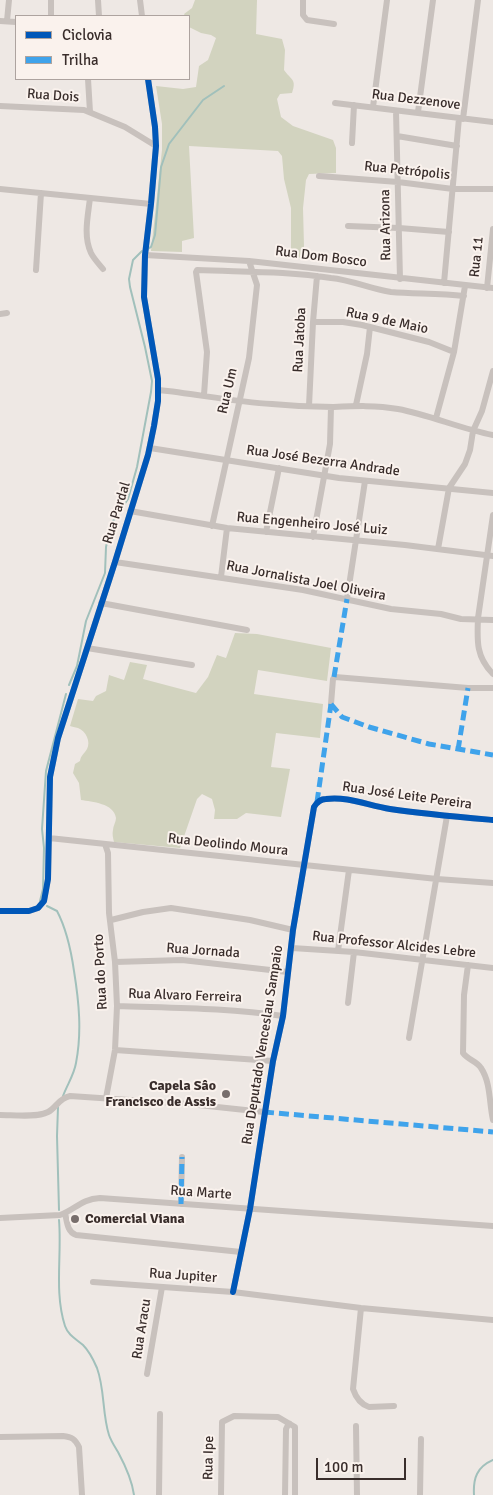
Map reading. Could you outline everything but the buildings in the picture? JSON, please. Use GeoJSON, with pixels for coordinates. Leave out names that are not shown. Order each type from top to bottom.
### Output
{"type":"FeatureCollection","features":[{"type":"Feature","properties":{"kind":"street"},"geometry":{"type":"LineString","coordinates":[[4,21],[9,0]]}},
{"type":"Feature","properties":{"kind":"street"},"geometry":{"type":"LineString","coordinates":[[51,0],[51,15]]}},
{"type":"Feature","properties":{"kind":"street"},"geometry":{"type":"LineString","coordinates":[[98,0],[99,15]]}},
{"type":"Feature","properties":{"kind":"street"},"geometry":{"type":"LineString","coordinates":[[140,0],[142,15]]}},
{"type":"Feature","properties":{"kind":"street"},"geometry":{"type":"LineString","coordinates":[[303,0],[304,15],[307,20],[334,24]]}},
{"type":"Feature","properties":{"kind":"street"},"geometry":{"type":"LineString","coordinates":[[373,107],[386,0]]}},
{"type":"Feature","properties":{"kind":"street"},"geometry":{"type":"LineString","coordinates":[[418,112],[432,0]]}},
{"type":"Feature","properties":{"kind":"street"},"geometry":{"type":"LineString","coordinates":[[444,284],[457,146],[478,0]]}},
{"type":"Feature","properties":{"kind":"street"},"geometry":{"type":"LineString","coordinates":[[88,80],[90,112]]}},
{"type":"Feature","properties":{"kind":"street","name":"Rua Pardal"},"geometry":{"type":"LineString","coordinates":[[0,911],[29,911],[38,908],[44,901],[48,879],[50,778],[58,738],[150,448],[159,390],[144,297],[145,255],[156,146],[148,80]]}},
{"type":"Feature","properties":{"kind":"street","name":"Rua Dezzenove"},"geometry":{"type":"LineString","coordinates":[[336,103],[493,122]]}},
{"type":"Feature","properties":{"kind":"street"},"geometry":{"type":"LineString","coordinates":[[352,143],[354,105]]}},
{"type":"Feature","properties":{"kind":"street","name":"Rua Dois"},"geometry":{"type":"LineString","coordinates":[[0,106],[75,109],[90,112],[125,127],[156,146]]}},
{"type":"Feature","properties":{"kind":"street","name":"Rua Arizona"},"geometry":{"type":"LineString","coordinates":[[396,110],[400,279]]}},
{"type":"Feature","properties":{"kind":"street"},"geometry":{"type":"LineString","coordinates":[[397,136],[457,146]]}},
{"type":"Feature","properties":{"kind":"street","name":"Rua Petrópolis"},"geometry":{"type":"LineString","coordinates":[[319,176],[398,182],[453,189],[493,189]]}},
{"type":"Feature","properties":{"kind":"street"},"geometry":{"type":"LineString","coordinates":[[0,189],[151,204]]}},
{"type":"Feature","properties":{"kind":"street"},"geometry":{"type":"LineString","coordinates":[[36,270],[41,193]]}},
{"type":"Feature","properties":{"kind":"street"},"geometry":{"type":"LineString","coordinates":[[90,198],[87,241],[91,254],[102,269]]}},
{"type":"Feature","properties":{"kind":"street"},"geometry":{"type":"LineString","coordinates":[[348,226],[449,232]]}},
{"type":"Feature","properties":{"kind":"street","name":"Rua 11"},"geometry":{"type":"LineString","coordinates":[[490,288],[493,229]]}},
{"type":"Feature","properties":{"kind":"street","name":"Rua Dom Bosco"},"geometry":{"type":"LineString","coordinates":[[145,255],[318,268],[490,288]]}},
{"type":"Feature","properties":{"kind":"street","name":"Rua Um"},"geometry":{"type":"LineString","coordinates":[[212,526],[249,358],[257,285],[250,262]]}},
{"type":"Feature","properties":{"kind":"street"},"geometry":{"type":"LineString","coordinates":[[204,395],[207,352],[196,270],[317,276],[337,278],[376,290],[464,296]]}},
{"type":"Feature","properties":{"kind":"street","name":"Rua Jatoba"},"geometry":{"type":"LineString","coordinates":[[309,406],[317,276]]}},
{"type":"Feature","properties":{"kind":"street"},"geometry":{"type":"LineString","coordinates":[[376,290],[377,276]]}},
{"type":"Feature","properties":{"kind":"street"},"geometry":{"type":"LineString","coordinates":[[436,418],[454,352],[465,286]]}},
{"type":"Feature","properties":{"kind":"street","name":"Rua 9 de Maio"},"geometry":{"type":"LineString","coordinates":[[313,322],[343,322],[370,327],[430,342],[454,352]]}},
{"type":"Feature","properties":{"kind":"street"},"geometry":{"type":"LineString","coordinates":[[356,405],[367,354],[370,327]]}},
{"type":"Feature","properties":{"kind":"street"},"geometry":{"type":"LineString","coordinates":[[438,549],[449,488],[464,464],[470,450],[473,431],[482,411],[492,374]]}},
{"type":"Feature","properties":{"kind":"street"},"geometry":{"type":"LineString","coordinates":[[159,390],[238,401],[331,407],[356,405],[398,409],[493,435]]}},
{"type":"Feature","properties":{"kind":"street"},"geometry":{"type":"LineString","coordinates":[[313,537],[330,444],[331,407]]}},
{"type":"Feature","properties":{"kind":"street","name":"Rua José Bezerra Andrade"},"geometry":{"type":"LineString","coordinates":[[150,448],[366,481],[493,493]]}},
{"type":"Feature","properties":{"kind":"street"},"geometry":{"type":"LineString","coordinates":[[266,532],[279,468]]}},
{"type":"Feature","properties":{"kind":"street"},"geometry":{"type":"LineString","coordinates":[[347,599],[366,481]]}},
{"type":"Feature","properties":{"kind":"street","name":"Rua Engenheiro José Luiz"},"geometry":{"type":"LineString","coordinates":[[130,511],[227,528],[357,540],[490,556]]}},
{"type":"Feature","properties":{"kind":"street"},"geometry":{"type":"LineString","coordinates":[[493,515],[490,556],[478,618],[479,651],[483,664],[493,674]]}},
{"type":"Feature","properties":{"kind":"street"},"geometry":{"type":"LineString","coordinates":[[221,577],[227,528]]}},
{"type":"Feature","properties":{"kind":"street","name":"Rua Jornalista Joel Oliveira"},"geometry":{"type":"LineString","coordinates":[[115,562],[303,590],[391,609],[441,614],[462,619],[478,618],[493,620]]}},
{"type":"Feature","properties":{"kind":"street"},"geometry":{"type":"LineString","coordinates":[[101,602],[247,630]]}},
{"type":"Feature","properties":{"kind":"street"},"geometry":{"type":"LineString","coordinates":[[86,648],[192,665]]}},
{"type":"Feature","properties":{"kind":"street"},"geometry":{"type":"LineString","coordinates":[[331,704],[334,677],[468,688],[493,688]]}},
{"type":"Feature","properties":{"kind":"street","name":"Rua José Leite Pereira"},"geometry":{"type":"LineString","coordinates":[[317,802],[326,798],[338,799],[367,803],[388,809],[493,820]]}},
{"type":"Feature","properties":{"kind":"street","name":"Rua Deputado Venceslau Sampaio"},"geometry":{"type":"LineString","coordinates":[[233,1292],[250,1209],[264,1112],[283,1016],[293,930],[312,816],[317,802]]}},
{"type":"Feature","properties":{"kind":"street"},"geometry":{"type":"LineString","coordinates":[[409,1038],[447,816]]}},
{"type":"Feature","properties":{"kind":"street","name":"Rua Deolindo Moura"},"geometry":{"type":"LineString","coordinates":[[49,838],[437,879],[493,883]]}},
{"type":"Feature","properties":{"kind":"street","name":"Rua do Porto"},"geometry":{"type":"LineString","coordinates":[[105,844],[108,853],[109,913],[115,962],[117,1006],[115,1050],[106,1098]]}},
{"type":"Feature","properties":{"kind":"street"},"geometry":{"type":"LineString","coordinates":[[338,951],[349,870]]}},
{"type":"Feature","properties":{"kind":"street"},"geometry":{"type":"LineString","coordinates":[[111,920],[151,910],[170,908],[250,920],[293,930]]}},
{"type":"Feature","properties":{"kind":"street","name":"Rua Professor Alcides Lebre"},"geometry":{"type":"LineString","coordinates":[[292,948],[354,952],[493,968]]}},
{"type":"Feature","properties":{"kind":"street"},"geometry":{"type":"LineString","coordinates":[[348,1003],[354,952]]}},
{"type":"Feature","properties":{"kind":"street","name":"Rua Jornada"},"geometry":{"type":"LineString","coordinates":[[115,962],[182,960],[288,972]]}},
{"type":"Feature","properties":{"kind":"street"},"geometry":{"type":"LineString","coordinates":[[468,965],[464,995],[463,1053],[482,1068],[486,1078],[493,1120]]}},
{"type":"Feature","properties":{"kind":"street","name":"Rua Alvaro Ferreira"},"geometry":{"type":"LineString","coordinates":[[117,1006],[205,1008],[283,1016]]}},
{"type":"Feature","properties":{"kind":"street"},"geometry":{"type":"LineString","coordinates":[[115,1050],[273,1062]]}},
{"type":"Feature","properties":{"kind":"street"},"geometry":{"type":"LineString","coordinates":[[0,1116],[40,1115],[47,1113],[61,1100],[70,1096],[189,1104],[264,1112]]}},
{"type":"Feature","properties":{"kind":"street"},"geometry":{"type":"LineString","coordinates":[[181,1204],[182,1157]]}},
{"type":"Feature","properties":{"kind":"street","name":"Rua Marte"},"geometry":{"type":"LineString","coordinates":[[0,1218],[66,1213],[93,1198],[493,1226]]}},
{"type":"Feature","properties":{"kind":"street","name":"Rua Jupiter"},"geometry":{"type":"LineString","coordinates":[[66,1213],[69,1230],[76,1235],[241,1252]]}},
{"type":"Feature","properties":{"kind":"street","name":"Rua Jupiter"},"geometry":{"type":"LineString","coordinates":[[93,1282],[233,1292],[361,1308],[493,1320]]}},
{"type":"Feature","properties":{"kind":"street","name":"Rua Aracu"},"geometry":{"type":"LineString","coordinates":[[147,1374],[162,1287]]}},
{"type":"Feature","properties":{"kind":"street"},"geometry":{"type":"LineString","coordinates":[[361,1308],[352,1389],[356,1398],[365,1406],[394,1406]]}},
{"type":"Feature","properties":{"kind":"street"},"geometry":{"type":"LineString","coordinates":[[159,1495],[160,1414]]}},
{"type":"Feature","properties":{"kind":"street","name":"Rua Ipe"},"geometry":{"type":"LineString","coordinates":[[221,1495],[222,1422],[234,1416],[278,1417],[290,1424]]}},
{"type":"Feature","properties":{"kind":"street"},"geometry":{"type":"LineString","coordinates":[[285,1495],[286,1429],[290,1424],[295,1427],[295,1495]]}},
{"type":"Feature","properties":{"kind":"street"},"geometry":{"type":"LineString","coordinates":[[356,1426],[357,1495]]}},
{"type":"Feature","properties":{"kind":"street"},"geometry":{"type":"LineString","coordinates":[[0,1437],[63,1436],[76,1440],[79,1451],[82,1495]]}},
{"type":"Feature","properties":{"kind":"street"},"geometry":{"type":"LineString","coordinates":[[420,1495],[421,1439]]}},
{"type":"Feature","properties":{"kind":"green space"},"geometry":{"type":"Polygon","coordinates":[[[195,0],[257,0],[256,34],[282,39],[285,50],[284,70],[294,82],[292,93],[280,94],[277,99],[281,117],[293,126],[333,140],[336,148],[336,173],[309,174],[306,180],[303,208],[304,246],[302,258],[293,257],[291,254],[291,208],[284,179],[282,156],[278,151],[189,146],[194,238],[182,241],[182,252],[151,251],[162,150],[162,124],[156,86],[183,89],[196,87],[199,66],[208,60],[216,38],[190,28],[190,15],[184,14],[192,8],[195,0]]]}},
{"type":"Feature","properties":{"kind":"green space"},"geometry":{"type":"Polygon","coordinates":[[[235,633],[257,634],[331,648],[327,681],[258,670],[254,694],[323,704],[320,738],[276,733],[271,767],[290,769],[281,817],[246,813],[237,819],[214,819],[215,810],[212,799],[202,794],[197,799],[180,848],[114,842],[113,832],[116,818],[114,813],[102,804],[81,800],[79,783],[73,773],[75,764],[80,761],[88,746],[87,737],[83,732],[78,728],[70,726],[78,699],[93,701],[96,696],[106,691],[109,675],[124,680],[130,662],[147,665],[143,679],[196,693],[208,677],[217,655],[226,658],[235,633]]]}},
{"type":"Feature","properties":{"kind":"waterway"},"geometry":{"type":"LineString","coordinates":[[147,249],[151,247],[155,235],[161,167],[169,144],[203,100],[224,86]]}},
{"type":"Feature","properties":{"kind":"waterway"},"geometry":{"type":"LineString","coordinates":[[69,685],[77,666],[86,621],[105,573],[106,547],[110,529],[113,521],[128,499],[137,467],[151,392],[152,381],[129,279],[133,260],[142,251]]}},
{"type":"Feature","properties":{"kind":"waterway"},"geometry":{"type":"LineString","coordinates":[[40,901],[43,889],[44,848],[42,829],[46,771],[66,694]]}},
{"type":"Feature","properties":{"kind":"waterway"},"geometry":{"type":"LineString","coordinates":[[47,906],[57,911],[66,933],[73,963],[78,1006],[79,1040],[76,1063],[63,1096]]}},
{"type":"Feature","properties":{"kind":"waterway"},"geometry":{"type":"LineString","coordinates":[[58,1107],[59,1210]]}},
{"type":"Feature","properties":{"kind":"waterway"},"geometry":{"type":"LineString","coordinates":[[59,1220],[59,1287],[65,1326],[70,1334],[85,1347],[97,1368],[100,1376],[109,1435],[128,1473],[134,1495]]}},
{"type":"Feature","properties":{"kind":"waterway"},"geometry":{"type":"LineString","coordinates":[[474,1495],[474,1483],[477,1474],[483,1466],[493,1460]]}},
{"type":"Feature","properties":{"kind":"marked path"},"geometry":{"type":"LineString","coordinates":[[334,677],[347,599]]}},
{"type":"Feature","properties":{"kind":"marked path"},"geometry":{"type":"LineString","coordinates":[[458,750],[468,688]]}},
{"type":"Feature","properties":{"kind":"marked path"},"geometry":{"type":"LineString","coordinates":[[331,704],[342,717],[369,727],[429,744],[493,755]]}},
{"type":"Feature","properties":{"kind":"marked path"},"geometry":{"type":"LineString","coordinates":[[317,802],[331,704]]}},
{"type":"Feature","properties":{"kind":"marked path"},"geometry":{"type":"LineString","coordinates":[[264,1112],[493,1132]]}},
{"type":"Feature","properties":{"kind":"marked path"},"geometry":{"type":"LineString","coordinates":[[181,1204],[182,1157]]}},
{"type":"Feature","properties":{"kind":"cycle path"},"geometry":{"type":"LineString","coordinates":[[0,911],[29,911],[38,908],[44,901],[48,879],[50,777],[58,738],[148,455],[154,426],[158,401],[158,379],[144,297],[145,255],[156,146],[148,80]]}},
{"type":"Feature","properties":{"kind":"cycle path"},"geometry":{"type":"LineString","coordinates":[[233,1292],[250,1209],[273,1061],[283,1016],[293,930],[314,807],[322,800],[334,798],[382,808],[493,820]]}},
{"type":"Feature","properties":{"kind":"place","name":"Capela Sâo Francisco de Assis"},"geometry":{"type":"Point","coordinates":[226,1094]}},
{"type":"Feature","properties":{"kind":"place","name":"Comercial Viana"},"geometry":{"type":"Point","coordinates":[75,1219]}}]}
